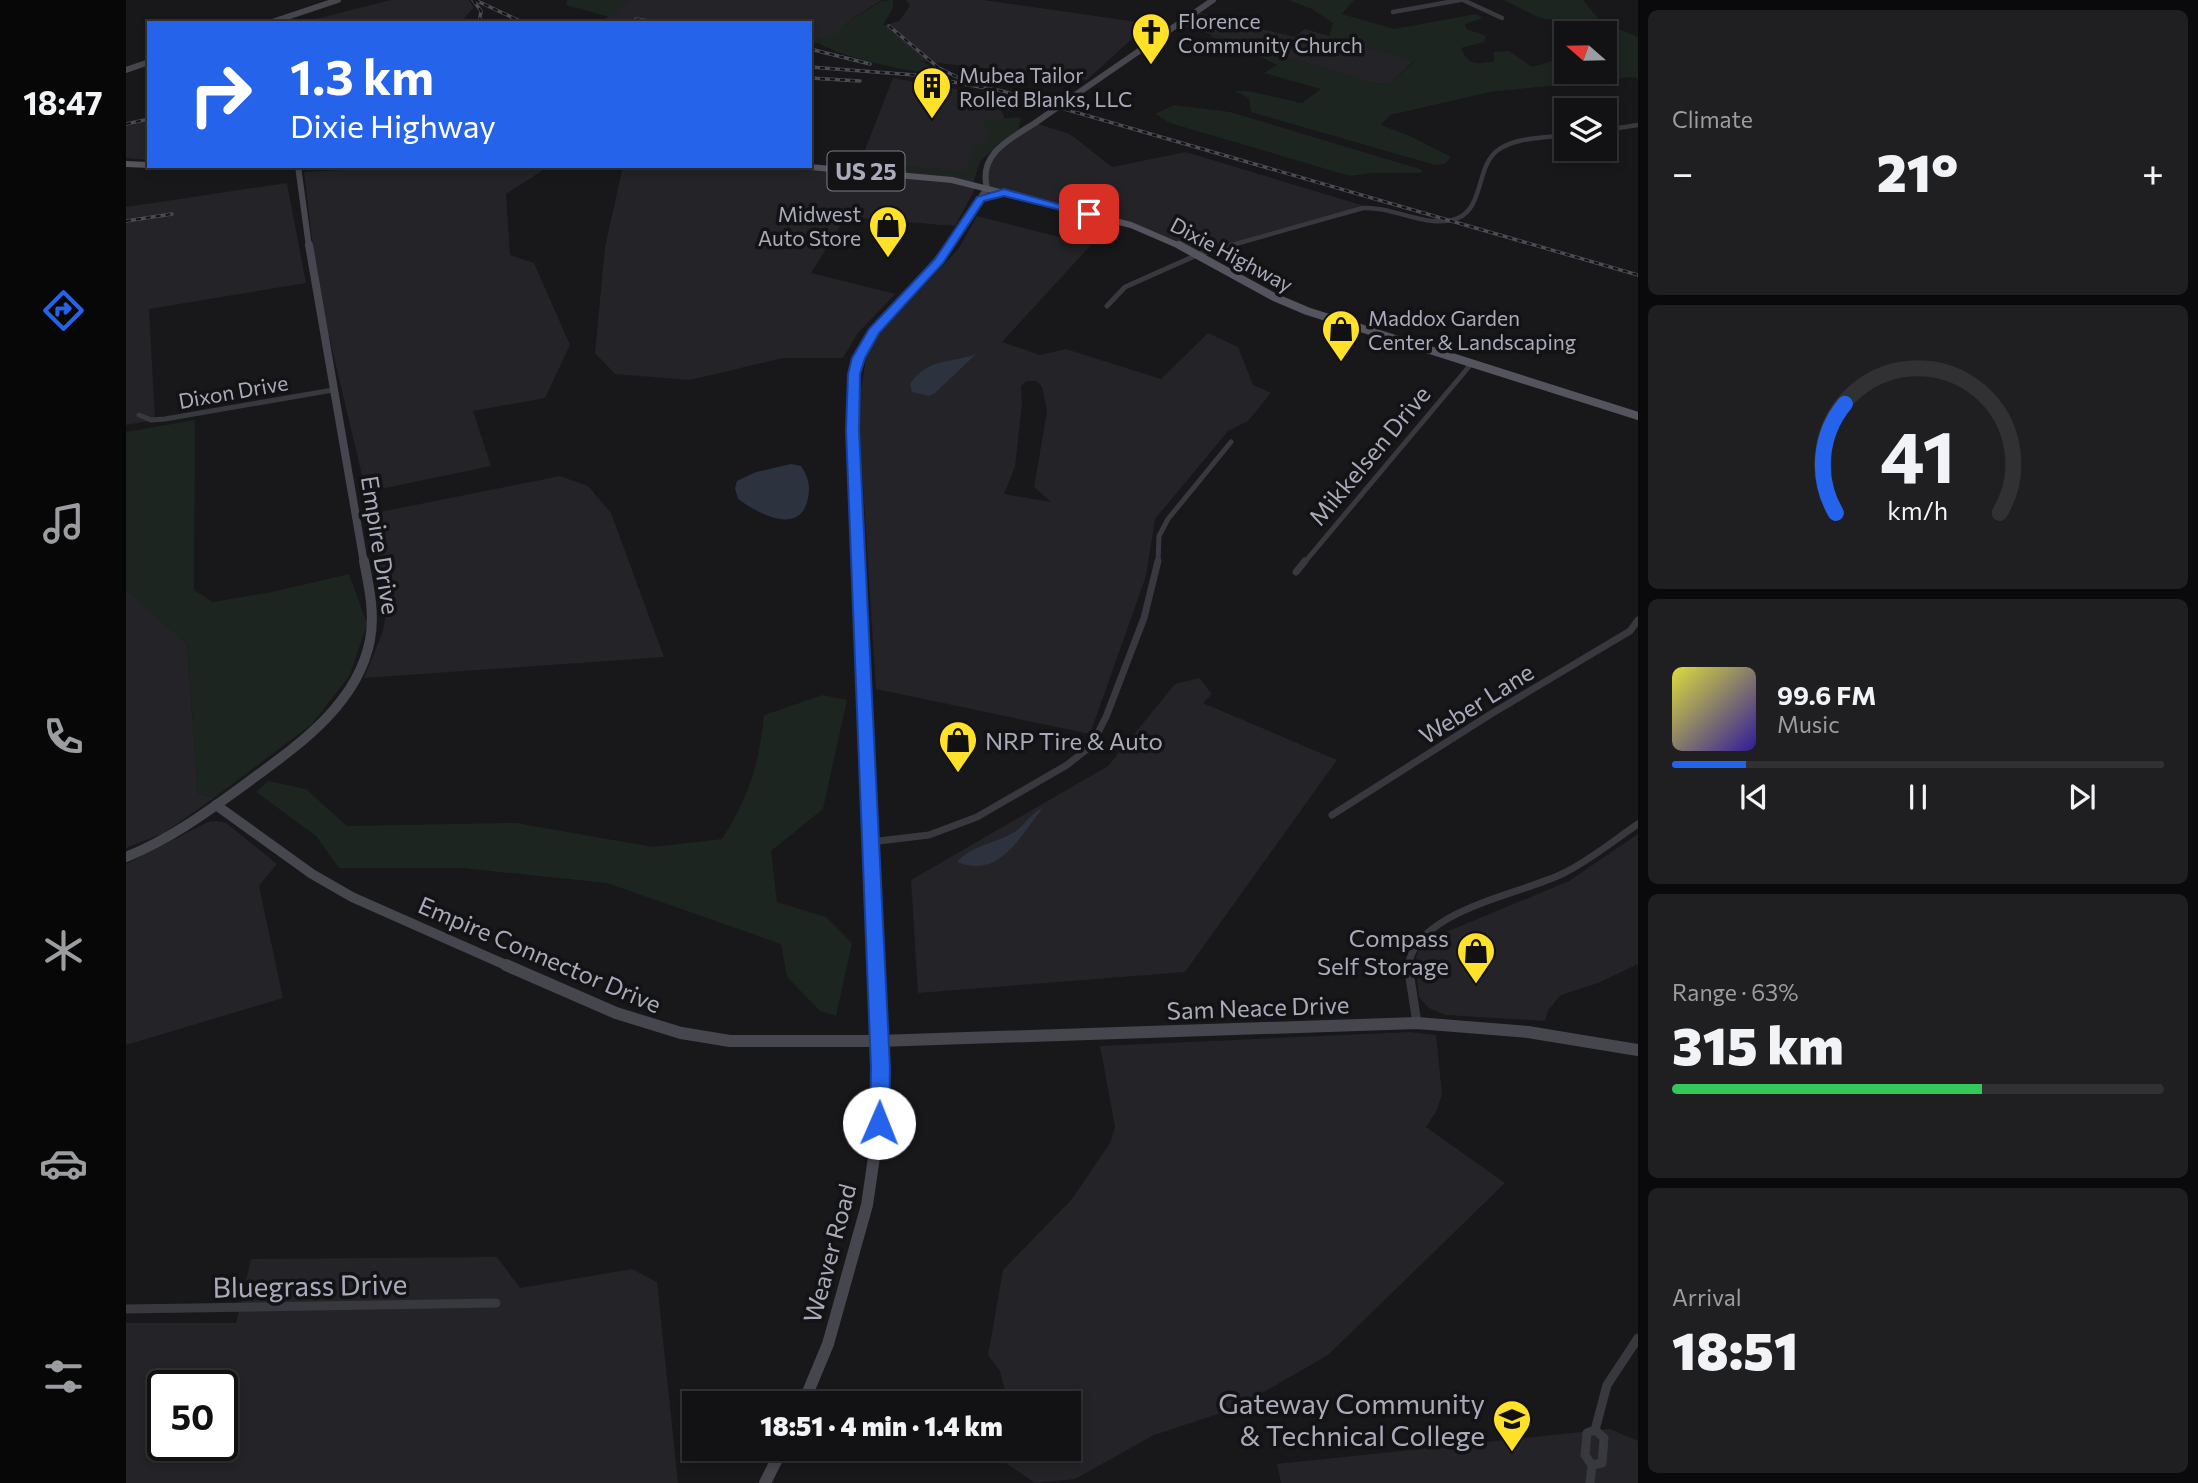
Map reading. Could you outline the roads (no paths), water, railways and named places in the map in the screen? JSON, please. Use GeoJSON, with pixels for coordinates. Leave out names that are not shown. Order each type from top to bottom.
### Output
{"type":"FeatureCollection","features":[{"type":"Feature","properties":{"kind":"main road"},"geometry":{"type":"LineString","coordinates":[[126,164],[147,165]]}},
{"type":"Feature","properties":{"kind":"main road","name":"Dixie Highway"},"geometry":{"type":"LineString","coordinates":[[812,167],[921,175],[964,183],[1143,229],[1288,304],[1638,416]]}},
{"type":"Feature","properties":{"kind":"main road"},"geometry":{"type":"LineString","coordinates":[[964,183],[983,174]]}},
{"type":"Feature","properties":{"kind":"main road"},"geometry":{"type":"LineString","coordinates":[[980,199],[1004,192]]}},
{"type":"Feature","properties":{"kind":"street"},"geometry":{"type":"LineString","coordinates":[[276,21],[338,0]]}},
{"type":"Feature","properties":{"kind":"street"},"geometry":{"type":"LineString","coordinates":[[987,188],[983,174],[989,157],[1213,0]]}},
{"type":"Feature","properties":{"kind":"street"},"geometry":{"type":"LineString","coordinates":[[1393,12],[1461,0],[1502,18]]}},
{"type":"Feature","properties":{"kind":"street"},"geometry":{"type":"LineString","coordinates":[[126,70],[147,63]]}},
{"type":"Feature","properties":{"kind":"street"},"geometry":{"type":"LineString","coordinates":[[1617,128],[1638,125]]}},
{"type":"Feature","properties":{"kind":"street"},"geometry":{"type":"LineString","coordinates":[[1107,306],[1125,287],[1197,255],[1368,207],[1423,220],[1457,219],[1468,211],[1489,161],[1498,150],[1554,138]]}},
{"type":"Feature","properties":{"kind":"street","name":"Empire Drive"},"geometry":{"type":"LineString","coordinates":[[126,858],[172,836],[310,735],[347,693],[366,656],[373,630],[373,611],[310,255],[298,168]]}},
{"type":"Feature","properties":{"kind":"street","name":"Weaver Road"},"geometry":{"type":"LineString","coordinates":[[808,1391],[828,1344],[867,1205],[880,1116],[852,430],[854,374],[859,358],[874,332],[939,261],[987,188]]}},
{"type":"Feature","properties":{"kind":"street","name":"Mikkelsen Drive"},"geometry":{"type":"LineString","coordinates":[[1296,572],[1472,363]]}},
{"type":"Feature","properties":{"kind":"street","name":"Dixon Drive"},"geometry":{"type":"LineString","coordinates":[[139,415],[151,420],[165,419],[334,390]]}},
{"type":"Feature","properties":{"kind":"street"},"geometry":{"type":"LineString","coordinates":[[870,842],[929,835],[977,817],[1067,765],[1091,746],[1106,718],[1144,618],[1158,569],[1159,537],[1168,519],[1231,442]]}},
{"type":"Feature","properties":{"kind":"street","name":"Weber Lane"},"geometry":{"type":"LineString","coordinates":[[1332,815],[1630,631],[1638,620]]}},
{"type":"Feature","properties":{"kind":"street","name":"Empire Connector Drive"},"geometry":{"type":"LineString","coordinates":[[216,805],[312,874],[352,897],[616,1013],[681,1033],[730,1041],[878,1041]]}},
{"type":"Feature","properties":{"kind":"street"},"geometry":{"type":"LineString","coordinates":[[1417,1023],[1408,959],[1412,948],[1424,932],[1444,920],[1564,874],[1638,824]]}},
{"type":"Feature","properties":{"kind":"street","name":"Sam Neace Drive"},"geometry":{"type":"LineString","coordinates":[[878,1041],[1417,1023],[1528,1032],[1638,1050]]}},
{"type":"Feature","properties":{"kind":"street","name":"Bluegrass Drive"},"geometry":{"type":"LineString","coordinates":[[126,1308],[191,1310],[496,1303]]}},
{"type":"Feature","properties":{"kind":"street"},"geometry":{"type":"LineString","coordinates":[[1595,1430],[1607,1385],[1638,1338]]}},
{"type":"Feature","properties":{"kind":"street"},"geometry":{"type":"LineString","coordinates":[[1592,1465],[1602,1462],[1604,1438],[1595,1430]]}},
{"type":"Feature","properties":{"kind":"street"},"geometry":{"type":"LineString","coordinates":[[1590,1483],[1592,1465],[1585,1455],[1587,1433],[1595,1430]]}},
{"type":"Feature","properties":{"kind":"street"},"geometry":{"type":"LineString","coordinates":[[765,1483],[776,1461]]}},
{"type":"Feature","properties":{"kind":"water"},"geometry":{"type":"Polygon","coordinates":[[[976,354],[935,393],[929,396],[912,392],[910,384],[925,369],[976,354]]]}},
{"type":"Feature","properties":{"kind":"water"},"geometry":{"type":"Polygon","coordinates":[[[791,464],[801,466],[809,488],[807,502],[795,518],[765,515],[738,499],[735,488],[737,481],[756,472],[791,464]]]}},
{"type":"Feature","properties":{"kind":"water"},"geometry":{"type":"Polygon","coordinates":[[[1043,808],[1016,843],[997,860],[972,866],[957,862],[976,848],[1013,833],[1043,808]]]}},
{"type":"Feature","properties":{"kind":"railway"},"geometry":{"type":"LineString","coordinates":[[473,0],[481,11],[479,21]]}},
{"type":"Feature","properties":{"kind":"railway"},"geometry":{"type":"LineString","coordinates":[[475,0],[520,21]]}},
{"type":"Feature","properties":{"kind":"railway"},"geometry":{"type":"LineString","coordinates":[[636,19],[649,21]]}},
{"type":"Feature","properties":{"kind":"railway"},"geometry":{"type":"LineString","coordinates":[[889,26],[939,68],[959,78]]}},
{"type":"Feature","properties":{"kind":"railway"},"geometry":{"type":"LineString","coordinates":[[812,50],[870,64]]}},
{"type":"Feature","properties":{"kind":"railway"},"geometry":{"type":"LineString","coordinates":[[812,67],[915,75],[1002,91],[1638,275]]}},
{"type":"Feature","properties":{"kind":"railway"},"geometry":{"type":"LineString","coordinates":[[812,78],[860,81]]}},
{"type":"Feature","properties":{"kind":"railway"},"geometry":{"type":"LineString","coordinates":[[126,124],[147,119]]}},
{"type":"Feature","properties":{"kind":"railway"},"geometry":{"type":"LineString","coordinates":[[126,221],[172,214]]}},
{"type":"Feature","properties":{"kind":"place","name":"Florence Community Church"},"geometry":{"type":"Point","coordinates":[1151,66]}},
{"type":"Feature","properties":{"kind":"place","name":"Mubea Tailor Rolled Blanks, LLC"},"geometry":{"type":"Point","coordinates":[932,120]}},
{"type":"Feature","properties":{"kind":"place","name":"Midwest Auto Store"},"geometry":{"type":"Point","coordinates":[888,259]}},
{"type":"Feature","properties":{"kind":"place","name":"Maddox Garden Center & Landscaping"},"geometry":{"type":"Point","coordinates":[1341,363]}},
{"type":"Feature","properties":{"kind":"place","name":"NRP Tire & Auto"},"geometry":{"type":"Point","coordinates":[958,774]}},
{"type":"Feature","properties":{"kind":"place","name":"Compass Self Storage"},"geometry":{"type":"Point","coordinates":[1476,985]}},
{"type":"Feature","properties":{"kind":"place","name":"Gateway Community & Technical College"},"geometry":{"type":"Point","coordinates":[1512,1453]}}]}
